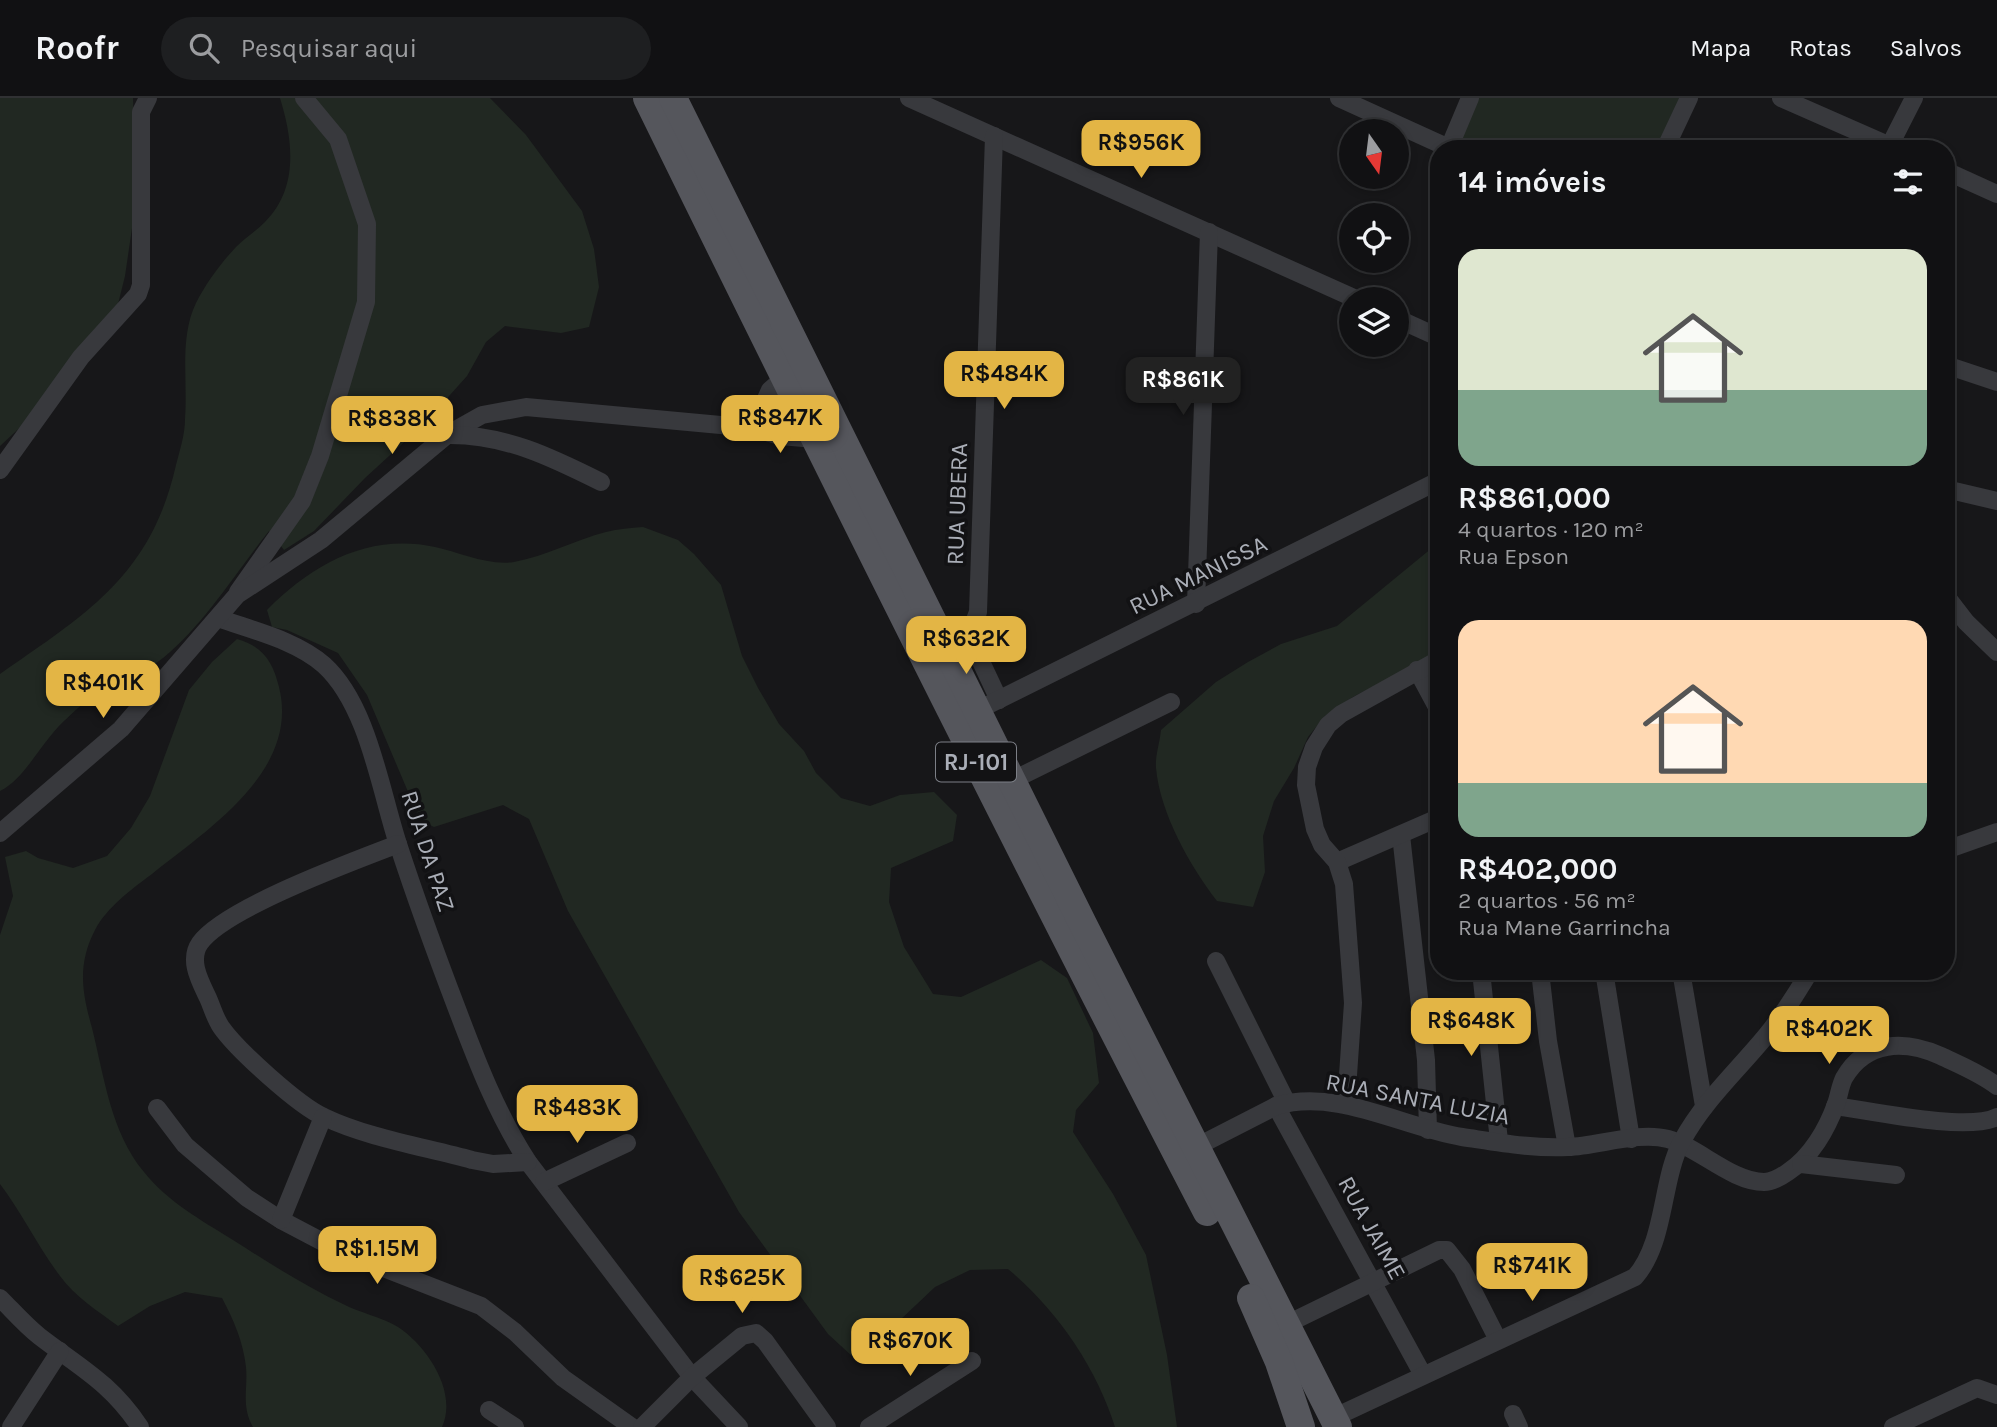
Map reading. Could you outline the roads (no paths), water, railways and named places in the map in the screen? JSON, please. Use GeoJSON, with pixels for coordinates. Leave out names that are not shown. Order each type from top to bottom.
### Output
{"type":"FeatureCollection","features":[{"type":"Feature","properties":{"kind":"main road","name":"RJ-101"},"geometry":{"type":"LineString","coordinates":[[647,98],[1082,973],[1262,1320],[1301,1427]]}},
{"type":"Feature","properties":{"kind":"main road","name":"RJ-101"},"geometry":{"type":"LineString","coordinates":[[673,98],[989,705],[1013,780],[1336,1422]]}},
{"type":"Feature","properties":{"kind":"street"},"geometry":{"type":"LineString","coordinates":[[0,470],[81,357],[138,294],[141,285],[141,111],[148,98]]}},
{"type":"Feature","properties":{"kind":"street"},"geometry":{"type":"LineString","coordinates":[[0,833],[121,729],[237,595],[246,577],[302,501],[320,456],[366,302],[367,225],[338,139],[304,98]]}},
{"type":"Feature","properties":{"kind":"street"},"geometry":{"type":"LineString","coordinates":[[909,98],[1339,291]]}},
{"type":"Feature","properties":{"kind":"street"},"geometry":{"type":"LineString","coordinates":[[1339,98],[1432,140]]}},
{"type":"Feature","properties":{"kind":"street"},"geometry":{"type":"LineString","coordinates":[[1453,140],[1470,98]]}},
{"type":"Feature","properties":{"kind":"street"},"geometry":{"type":"LineString","coordinates":[[1669,140],[1689,98]]}},
{"type":"Feature","properties":{"kind":"street"},"geometry":{"type":"LineString","coordinates":[[1781,98],[1874,140]]}},
{"type":"Feature","properties":{"kind":"street"},"geometry":{"type":"LineString","coordinates":[[1896,140],[1914,98]]}},
{"type":"Feature","properties":{"kind":"street","name":"RUA UBERA"},"geometry":{"type":"LineString","coordinates":[[957,642],[978,612],[994,136]]}},
{"type":"Feature","properties":{"kind":"street"},"geometry":{"type":"LineString","coordinates":[[1955,175],[1997,194]]}},
{"type":"Feature","properties":{"kind":"street"},"geometry":{"type":"LineString","coordinates":[[1196,604],[1209,232]]}},
{"type":"Feature","properties":{"kind":"street"},"geometry":{"type":"LineString","coordinates":[[1409,324],[1430,333]]}},
{"type":"Feature","properties":{"kind":"street"},"geometry":{"type":"LineString","coordinates":[[1955,368],[1997,382]]}},
{"type":"Feature","properties":{"kind":"street"},"geometry":{"type":"LineString","coordinates":[[753,428],[770,390],[785,377]]}},
{"type":"Feature","properties":{"kind":"street"},"geometry":{"type":"LineString","coordinates":[[237,595],[321,540],[447,435],[482,415],[526,407],[753,428],[780,436],[816,439]]}},
{"type":"Feature","properties":{"kind":"street"},"geometry":{"type":"LineString","coordinates":[[447,435],[488,437],[512,442],[601,482]]}},
{"type":"Feature","properties":{"kind":"street","name":"RUA MANISSA"},"geometry":{"type":"LineString","coordinates":[[989,705],[1430,485]]}},
{"type":"Feature","properties":{"kind":"street"},"geometry":{"type":"LineString","coordinates":[[1955,491],[1997,501]]}},
{"type":"Feature","properties":{"kind":"street"},"geometry":{"type":"LineString","coordinates":[[1955,608],[1997,652]]}},
{"type":"Feature","properties":{"kind":"street","name":"RUA DA PAZ"},"geometry":{"type":"LineString","coordinates":[[218,618],[302,651],[323,664],[338,680],[362,725],[398,844],[478,1065],[507,1129],[528,1162],[692,1377],[739,1427]]}},
{"type":"Feature","properties":{"kind":"street"},"geometry":{"type":"LineString","coordinates":[[1346,1104],[1353,1003],[1344,884],[1337,862],[1322,845],[1310,814],[1307,767],[1314,747],[1328,725],[1341,714],[1430,664]]}},
{"type":"Feature","properties":{"kind":"street"},"geometry":{"type":"LineString","coordinates":[[1417,670],[1430,694]]}},
{"type":"Feature","properties":{"kind":"street"},"geometry":{"type":"LineString","coordinates":[[1013,780],[1171,702]]}},
{"type":"Feature","properties":{"kind":"street"},"geometry":{"type":"LineString","coordinates":[[1337,862],[1430,822]]}},
{"type":"Feature","properties":{"kind":"street"},"geometry":{"type":"LineString","coordinates":[[1955,847],[1997,832]]}},
{"type":"Feature","properties":{"kind":"street"},"geometry":{"type":"LineString","coordinates":[[1401,835],[1426,1060],[1428,1129]]}},
{"type":"Feature","properties":{"kind":"street"},"geometry":{"type":"LineString","coordinates":[[398,844],[320,875],[249,909],[211,932],[200,943],[194,959],[201,984],[220,1026],[254,1063],[323,1117],[472,1160],[493,1164],[528,1162]]}},
{"type":"Feature","properties":{"kind":"street","name":"RUA JAIME"},"geometry":{"type":"LineString","coordinates":[[1216,961],[1281,1105],[1423,1375]]}},
{"type":"Feature","properties":{"kind":"street"},"geometry":{"type":"LineString","coordinates":[[1482,980],[1499,1141]]}},
{"type":"Feature","properties":{"kind":"street"},"geometry":{"type":"LineString","coordinates":[[1541,980],[1548,1041],[1567,1147]]}},
{"type":"Feature","properties":{"kind":"street"},"geometry":{"type":"LineString","coordinates":[[1605,980],[1631,1139]]}},
{"type":"Feature","properties":{"kind":"street"},"geometry":{"type":"LineString","coordinates":[[1683,980],[1704,1106]]}},
{"type":"Feature","properties":{"kind":"street"},"geometry":{"type":"LineString","coordinates":[[1336,1422],[1423,1375],[1635,1277],[1648,1257],[1680,1144],[1704,1106],[1767,1036],[1804,980]]}},
{"type":"Feature","properties":{"kind":"street"},"geometry":{"type":"LineString","coordinates":[[1801,1164],[1814,1147],[1835,1106],[1843,1080],[1855,1063],[1879,1047],[1896,1044],[1928,1050],[1975,1072],[1997,1086]]}},
{"type":"Feature","properties":{"kind":"street","name":"RUA SANTA LUZIA"},"geometry":{"type":"LineString","coordinates":[[1196,1147],[1281,1105],[1329,1102],[1346,1104],[1428,1129],[1542,1147],[1567,1147],[1658,1137],[1680,1144],[1745,1178],[1762,1182],[1782,1177],[1801,1164]]}},
{"type":"Feature","properties":{"kind":"street"},"geometry":{"type":"LineString","coordinates":[[1835,1106],[1953,1122],[1977,1123],[1997,1117]]}},
{"type":"Feature","properties":{"kind":"street"},"geometry":{"type":"LineString","coordinates":[[157,1108],[185,1145],[222,1179],[281,1220],[340,1251],[481,1306],[515,1332],[563,1378],[632,1427]]}},
{"type":"Feature","properties":{"kind":"street"},"geometry":{"type":"LineString","coordinates":[[281,1220],[323,1117]]}},
{"type":"Feature","properties":{"kind":"street"},"geometry":{"type":"LineString","coordinates":[[544,1182],[627,1143]]}},
{"type":"Feature","properties":{"kind":"street"},"geometry":{"type":"LineString","coordinates":[[1801,1164],[1896,1175]]}},
{"type":"Feature","properties":{"kind":"street"},"geometry":{"type":"LineString","coordinates":[[1285,1325],[1440,1250],[1447,1250],[1462,1269],[1498,1340]]}},
{"type":"Feature","properties":{"kind":"street"},"geometry":{"type":"LineString","coordinates":[[0,1298],[39,1335],[94,1375],[121,1399],[139,1427]]}},
{"type":"Feature","properties":{"kind":"street"},"geometry":{"type":"LineString","coordinates":[[642,1427],[692,1377],[742,1336],[756,1333],[765,1340],[827,1427]]}},
{"type":"Feature","properties":{"kind":"street"},"geometry":{"type":"LineString","coordinates":[[11,1427],[60,1351]]}},
{"type":"Feature","properties":{"kind":"street"},"geometry":{"type":"LineString","coordinates":[[869,1427],[972,1362]]}},
{"type":"Feature","properties":{"kind":"street"},"geometry":{"type":"LineString","coordinates":[[1893,1427],[1977,1388],[1997,1395]]}},
{"type":"Feature","properties":{"kind":"street"},"geometry":{"type":"LineString","coordinates":[[489,1410],[515,1427]]}}]}
